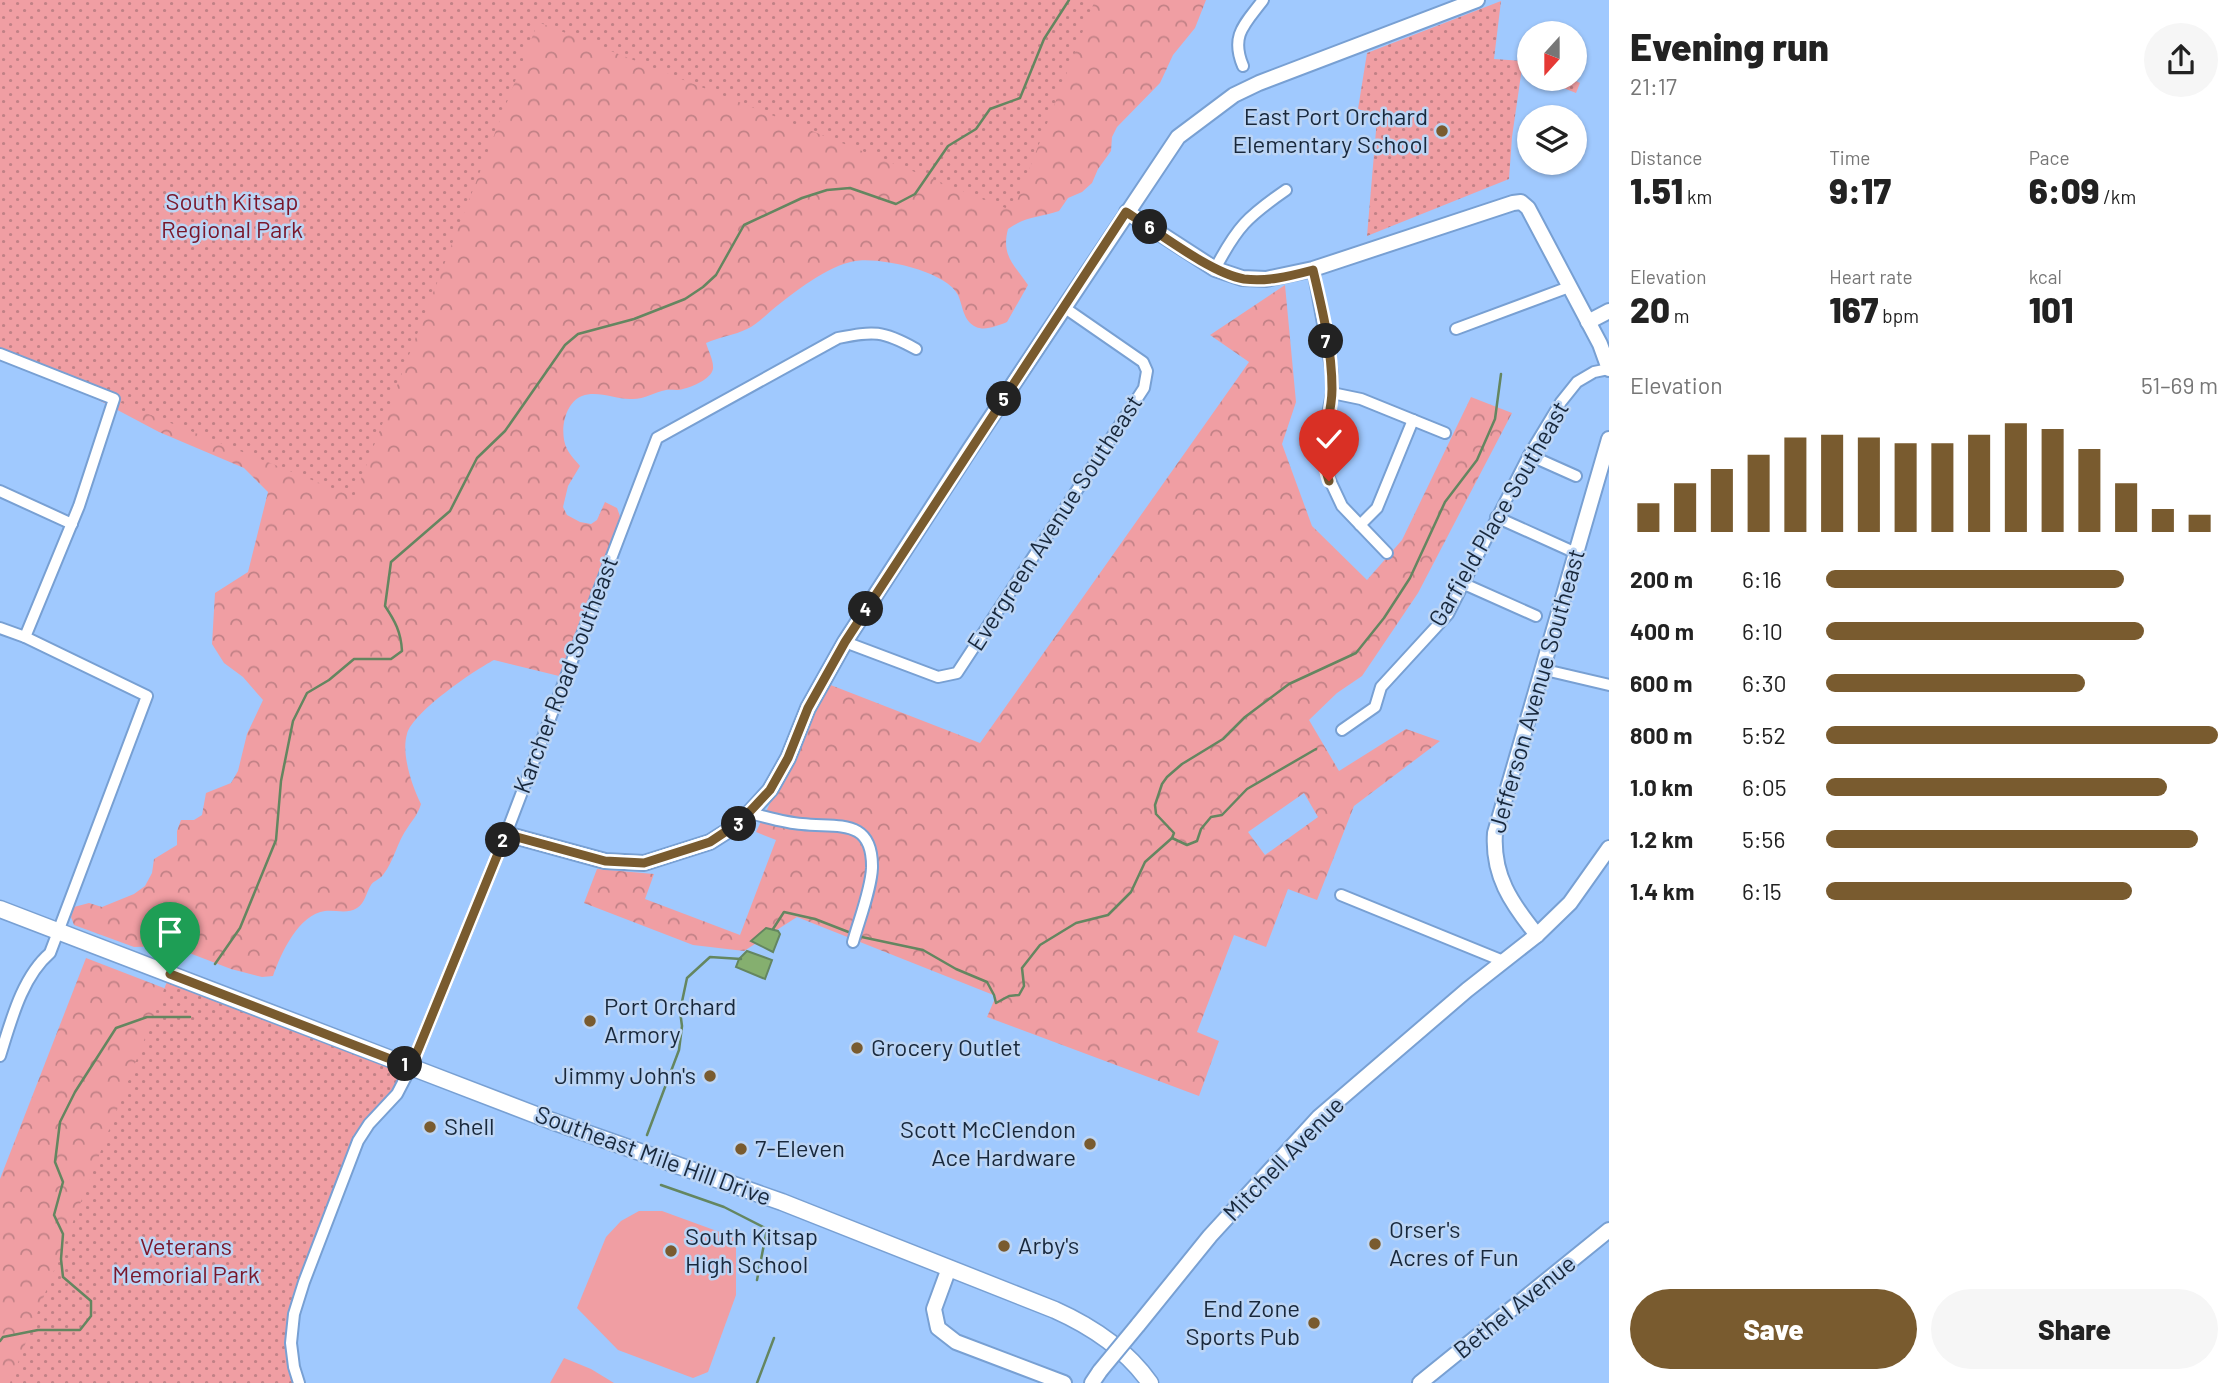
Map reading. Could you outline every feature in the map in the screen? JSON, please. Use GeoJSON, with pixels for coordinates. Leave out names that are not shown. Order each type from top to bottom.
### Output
{"type":"FeatureCollection","features":[{"type":"Feature","properties":{"kind":"main road","name":"Southeast Mile Hill Drive"},"geometry":{"type":"LineString","coordinates":[[0,909],[549,1120],[746,1188],[949,1268],[1084,1324],[1109,1340],[1150,1383]]}},
{"type":"Feature","properties":{"kind":"street"},"geometry":{"type":"LineString","coordinates":[[1243,66],[1237,47],[1239,35],[1262,0]]}},
{"type":"Feature","properties":{"kind":"street"},"geometry":{"type":"LineString","coordinates":[[506,834],[605,861],[644,863],[710,842],[740,822],[770,790],[788,758],[808,708],[845,642],[1126,212],[1178,137],[1234,95],[1477,0]]}},
{"type":"Feature","properties":{"kind":"street"},"geometry":{"type":"LineString","coordinates":[[1215,269],[1235,232],[1286,190]]}},
{"type":"Feature","properties":{"kind":"street"},"geometry":{"type":"LineString","coordinates":[[1126,212],[1215,269],[1235,277],[1254,279],[1278,278],[1313,270],[1521,202],[1528,208],[1603,350],[1609,369]]}},
{"type":"Feature","properties":{"kind":"street"},"geometry":{"type":"LineString","coordinates":[[1313,270],[1332,373],[1332,393],[1323,440],[1326,472],[1342,506],[1387,553]]}},
{"type":"Feature","properties":{"kind":"street"},"geometry":{"type":"LineString","coordinates":[[1456,329],[1569,287]]}},
{"type":"Feature","properties":{"kind":"street","name":"Evergreen Avenue Southeast"},"geometry":{"type":"LineString","coordinates":[[845,642],[938,677],[957,673],[1144,388],[1147,371],[1143,362],[1065,308]]}},
{"type":"Feature","properties":{"kind":"street"},"geometry":{"type":"LineString","coordinates":[[1588,322],[1609,311]]}},
{"type":"Feature","properties":{"kind":"street","name":"Karcher Road Southeast"},"geometry":{"type":"LineString","coordinates":[[299,1383],[292,1355],[292,1329],[304,1282],[358,1141],[369,1124],[397,1094],[403,1064],[506,834],[657,438],[838,338],[871,331],[894,336],[916,349]]}},
{"type":"Feature","properties":{"kind":"street"},"geometry":{"type":"LineString","coordinates":[[0,354],[114,399],[72,524],[25,637]]}},
{"type":"Feature","properties":{"kind":"street","name":"Garfield Place Southeast"},"geometry":{"type":"LineString","coordinates":[[1342,730],[1375,707],[1381,687],[1439,625],[1529,455],[1561,402],[1577,382],[1594,372],[1609,369]]}},
{"type":"Feature","properties":{"kind":"street"},"geometry":{"type":"LineString","coordinates":[[1332,393],[1361,399],[1445,433]]}},
{"type":"Feature","properties":{"kind":"street"},"geometry":{"type":"LineString","coordinates":[[1360,525],[1377,508],[1413,420]]}},
{"type":"Feature","properties":{"kind":"street","name":"Jefferson Avenue Southeast"},"geometry":{"type":"LineString","coordinates":[[1537,935],[1502,883],[1494,851],[1499,813],[1609,439]]}},
{"type":"Feature","properties":{"kind":"street"},"geometry":{"type":"LineString","coordinates":[[1529,455],[1576,476]]}},
{"type":"Feature","properties":{"kind":"street"},"geometry":{"type":"LineString","coordinates":[[0,491],[72,524]]}},
{"type":"Feature","properties":{"kind":"street"},"geometry":{"type":"LineString","coordinates":[[1496,517],[1576,552]]}},
{"type":"Feature","properties":{"kind":"street"},"geometry":{"type":"LineString","coordinates":[[1462,583],[1536,616]]}},
{"type":"Feature","properties":{"kind":"street"},"geometry":{"type":"LineString","coordinates":[[0,628],[25,637],[147,696],[50,953],[37,964],[0,1056]]}},
{"type":"Feature","properties":{"kind":"street"},"geometry":{"type":"LineString","coordinates":[[1541,669],[1609,685]]}},
{"type":"Feature","properties":{"kind":"street"},"geometry":{"type":"LineString","coordinates":[[749,813],[803,824],[841,825],[859,832],[870,845],[872,870],[853,942]]}},
{"type":"Feature","properties":{"kind":"street","name":"Mitchell Avenue"},"geometry":{"type":"LineString","coordinates":[[1096,1377],[1210,1236],[1319,1117],[1537,935],[1570,903],[1609,848]]}},
{"type":"Feature","properties":{"kind":"street"},"geometry":{"type":"LineString","coordinates":[[1341,895],[1503,961]]}},
{"type":"Feature","properties":{"kind":"street","name":"Bethel Avenue"},"geometry":{"type":"LineString","coordinates":[[1420,1383],[1609,1230]]}},
{"type":"Feature","properties":{"kind":"street"},"geometry":{"type":"LineString","coordinates":[[949,1268],[934,1310],[938,1328],[956,1342],[1064,1383]]}},
{"type":"Feature","properties":{"kind":"green space","name":"South Kitsap Regional Park"},"geometry":{"type":"Polygon","coordinates":[[[0,0],[1095,0],[1013,211],[538,22],[354,497],[0,354],[0,0]]]}},
{"type":"Feature","properties":{"kind":"green space"},"geometry":{"type":"Polygon","coordinates":[[[4,0],[1206,0],[1195,28],[1173,55],[1160,83],[1117,127],[1112,137],[1111,151],[1092,183],[1082,192],[1068,198],[1059,211],[1026,220],[1008,229],[1008,253],[1028,285],[1007,322],[987,328],[976,327],[966,317],[958,295],[940,279],[895,264],[855,261],[833,268],[811,281],[750,327],[706,343],[713,369],[709,376],[696,384],[681,390],[662,391],[635,399],[588,394],[571,405],[565,419],[563,435],[567,449],[580,466],[568,486],[563,507],[567,515],[591,524],[597,520],[605,502],[617,508],[621,519],[619,530],[559,676],[494,660],[459,682],[420,715],[407,734],[405,751],[411,779],[421,804],[387,870],[372,884],[364,901],[357,908],[325,911],[307,919],[286,946],[273,976],[262,977],[231,969],[171,946],[134,947],[74,925],[71,917],[74,907],[89,903],[102,907],[134,894],[145,886],[152,873],[154,859],[177,845],[177,831],[181,820],[194,820],[202,815],[206,793],[231,783],[238,771],[247,734],[263,700],[243,677],[224,663],[212,644],[215,593],[248,572],[268,492],[244,468],[159,432],[91,396],[0,11],[4,0]]]}},
{"type":"Feature","properties":{"kind":"green space"},"geometry":{"type":"Polygon","coordinates":[[[1501,1],[1494,59],[1517,61],[1519,91],[1509,179],[1367,236],[1377,119],[1358,109],[1367,53],[1501,1]]]}},
{"type":"Feature","properties":{"kind":"green space"},"geometry":{"type":"Polygon","coordinates":[[[1285,285],[1296,402],[1282,444],[1312,526],[1367,580],[1402,540],[1471,397],[1512,413],[1418,593],[1362,676],[1337,693],[1309,720],[1339,771],[1406,729],[1440,741],[1354,806],[1317,900],[1288,889],[1266,947],[1234,935],[1197,1032],[1219,1041],[1199,1096],[987,1017],[996,996],[797,917],[744,951],[693,945],[584,903],[597,869],[654,874],[645,899],[740,935],[776,840],[756,832],[828,684],[980,743],[1249,362],[1210,335],[1285,285]],[[1304,793],[1248,832],[1265,855],[1318,817],[1304,793]]]}},
{"type":"Feature","properties":{"kind":"green space","name":"Veterans Memorial Park"},"geometry":{"type":"Polygon","coordinates":[[[86,958],[265,1027],[286,1383],[0,1383],[0,1179],[86,958]]]}},
{"type":"Feature","properties":{"kind":"green space","name":"Veterans Memorial Park"},"geometry":{"type":"Polygon","coordinates":[[[170,974],[411,1067],[369,1124],[292,1329],[299,1383],[10,1383],[170,974]]]}},
{"type":"Feature","properties":{"kind":"green space"},"geometry":{"type":"Polygon","coordinates":[[[639,1211],[662,1211],[736,1238],[736,1295],[708,1372],[693,1378],[618,1350],[577,1308],[606,1237],[621,1221],[639,1211]]]}},
{"type":"Feature","properties":{"kind":"green space"},"geometry":{"type":"Polygon","coordinates":[[[564,1358],[591,1369],[614,1383],[550,1383],[564,1358]]]}},
{"type":"Feature","properties":{"kind":"shaded area"},"geometry":{"type":"Polygon","coordinates":[[[766,928],[780,934],[773,952],[751,941],[766,928]]]}},
{"type":"Feature","properties":{"kind":"shaded area"},"geometry":{"type":"Polygon","coordinates":[[[747,951],[772,960],[765,979],[736,967],[747,951]]]}},
{"type":"Feature","properties":{"kind":"waterway"},"geometry":{"type":"LineString","coordinates":[[215,964],[240,928],[276,840],[281,781],[293,721],[307,693],[329,680],[354,659],[391,659],[402,651],[397,627],[385,606],[391,562],[450,511],[477,458],[505,431],[565,345],[578,334],[634,319],[685,299],[716,275],[744,225],[802,198],[827,190],[850,188],[896,204],[915,194],[948,146],[976,129],[990,109],[1020,98],[1044,39],[1069,0]]}},
{"type":"Feature","properties":{"kind":"waterway"},"geometry":{"type":"LineString","coordinates":[[1172,838],[1174,833],[1156,814],[1155,805],[1167,777],[1182,764],[1223,739],[1245,717],[1289,684],[1356,653],[1384,618],[1410,578],[1445,502],[1477,460],[1495,419],[1501,374]]}},
{"type":"Feature","properties":{"kind":"waterway"},"geometry":{"type":"LineString","coordinates":[[1172,838],[1187,845],[1197,841],[1201,829],[1211,817],[1222,815],[1247,789],[1316,749]]}},
{"type":"Feature","properties":{"kind":"waterway"},"geometry":{"type":"LineString","coordinates":[[857,936],[923,950],[956,969],[987,982],[996,1003],[1009,996],[1019,995],[1024,986],[1022,968],[1040,945],[1076,923],[1108,915],[1131,892],[1145,862],[1172,838]]}},
{"type":"Feature","properties":{"kind":"waterway"},"geometry":{"type":"LineString","coordinates":[[773,929],[784,912],[815,919],[851,933]]}},
{"type":"Feature","properties":{"kind":"waterway"},"geometry":{"type":"LineString","coordinates":[[647,1135],[679,1050],[682,1026],[680,1011],[687,978],[710,957],[741,959]]}},
{"type":"Feature","properties":{"kind":"waterway"},"geometry":{"type":"LineString","coordinates":[[0,1341],[3,1337],[38,1330],[80,1330],[91,1316],[91,1301],[63,1277],[63,1234],[54,1215],[63,1182],[55,1162],[60,1122],[75,1092],[116,1028],[147,1017],[190,1017]]}},
{"type":"Feature","properties":{"kind":"waterway"},"geometry":{"type":"LineString","coordinates":[[661,1185],[724,1207],[767,1229],[757,1280]]}},
{"type":"Feature","properties":{"kind":"waterway"},"geometry":{"type":"LineString","coordinates":[[757,1383],[774,1338]]}},
{"type":"Feature","properties":{"kind":"place","name":"East Port Orchard Elementary School"},"geometry":{"type":"Point","coordinates":[1442,131]}},
{"type":"Feature","properties":{"kind":"place","name":"Port Orchard Armory"},"geometry":{"type":"Point","coordinates":[590,1021]}},
{"type":"Feature","properties":{"kind":"place","name":"Grocery Outlet"},"geometry":{"type":"Point","coordinates":[857,1048]}},
{"type":"Feature","properties":{"kind":"place","name":"Jimmy John's"},"geometry":{"type":"Point","coordinates":[710,1076]}},
{"type":"Feature","properties":{"kind":"place","name":"Shell"},"geometry":{"type":"Point","coordinates":[430,1127]}},
{"type":"Feature","properties":{"kind":"place","name":"Scott McClendon Ace Hardware"},"geometry":{"type":"Point","coordinates":[1090,1144]}},
{"type":"Feature","properties":{"kind":"place","name":"7-Eleven"},"geometry":{"type":"Point","coordinates":[741,1149]}},
{"type":"Feature","properties":{"kind":"place","name":"Orser's Acres of Fun"},"geometry":{"type":"Point","coordinates":[1375,1244]}},
{"type":"Feature","properties":{"kind":"place","name":"Arby's"},"geometry":{"type":"Point","coordinates":[1004,1246]}},
{"type":"Feature","properties":{"kind":"place","name":"South Kitsap High School"},"geometry":{"type":"Point","coordinates":[671,1251]}},
{"type":"Feature","properties":{"kind":"place","name":"End Zone Sports Pub"},"geometry":{"type":"Point","coordinates":[1314,1323]}},
{"type":"Feature","properties":{"kind":"route"},"geometry":{"type":"LineString","coordinates":[[170,974],[411,1067],[506,834],[605,861],[644,863],[710,842],[740,822],[770,790],[788,758],[808,708],[845,642],[1126,212],[1207,264],[1235,277],[1266,279],[1313,270],[1332,373],[1332,393],[1323,440],[1329,481]]}}]}
